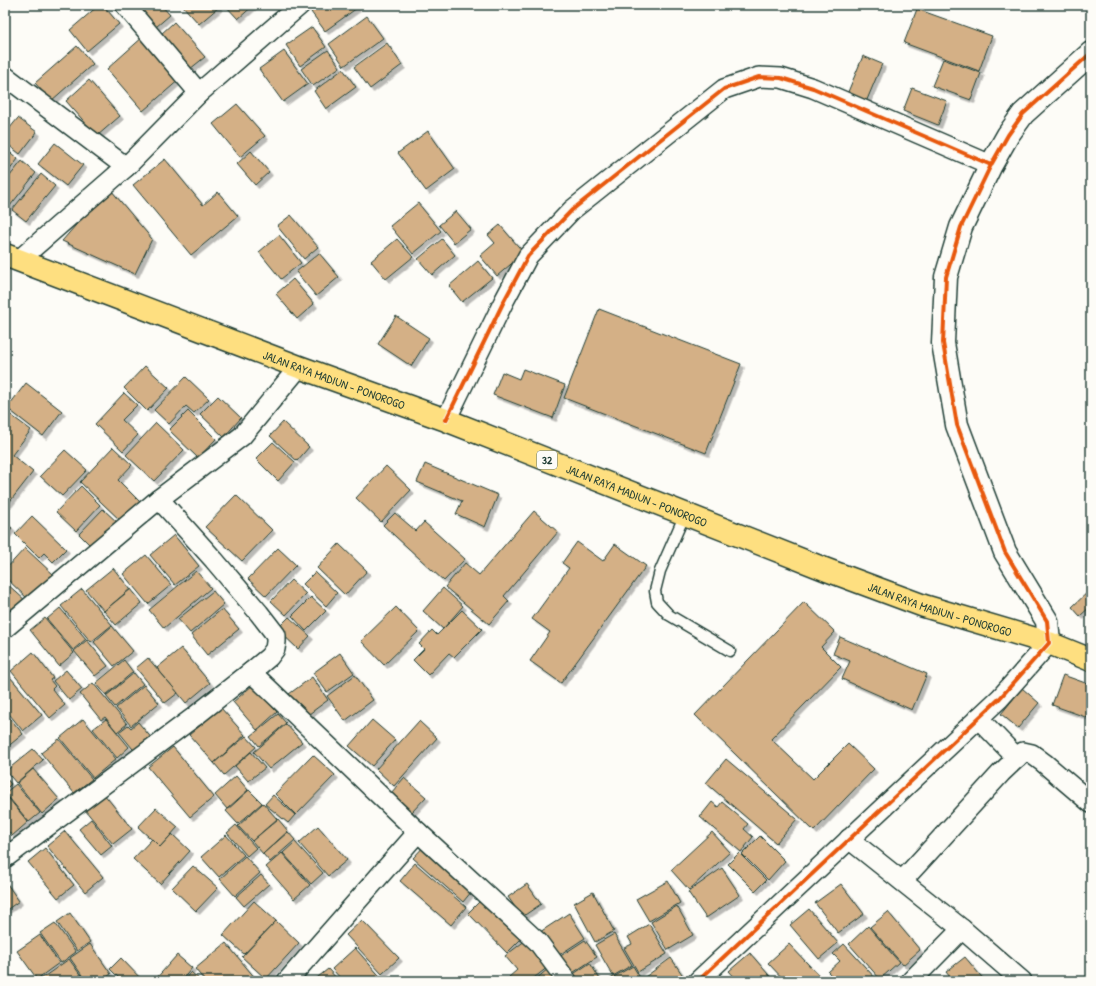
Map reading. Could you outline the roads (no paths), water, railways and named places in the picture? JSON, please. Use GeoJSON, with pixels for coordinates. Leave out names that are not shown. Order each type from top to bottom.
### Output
{"type":"FeatureCollection","features":[{"type":"Feature","properties":{"kind":"highway","name":"JALAN RAYA MADIUN - PONOROGO"},"geometry":{"type":"LineString","coordinates":[[12,258],[299,367],[446,420],[827,570],[924,606],[1049,643],[1091,660]]}},
{"type":"Feature","properties":{"kind":"street"},"geometry":{"type":"LineString","coordinates":[[125,5],[199,93]]}},
{"type":"Feature","properties":{"kind":"street"},"geometry":{"type":"LineString","coordinates":[[12,258],[126,167],[199,93],[300,5]]}},
{"type":"Feature","properties":{"kind":"street"},"geometry":{"type":"LineString","coordinates":[[698,981],[1000,698],[1049,643],[1047,621],[1005,552],[956,425],[943,343],[946,277],[961,227],[991,165],[1008,135],[1023,114],[1091,53]]}},
{"type":"Feature","properties":{"kind":"street"},"geometry":{"type":"LineString","coordinates":[[5,76],[126,167]]}},
{"type":"Feature","properties":{"kind":"street"},"geometry":{"type":"LineString","coordinates":[[446,420],[504,301],[528,256],[572,210],[724,89],[758,77],[781,78],[813,88],[991,165]]}},
{"type":"Feature","properties":{"kind":"street"},"geometry":{"type":"LineString","coordinates":[[5,628],[159,499],[242,436],[299,367]]}},
{"type":"Feature","properties":{"kind":"street"},"geometry":{"type":"LineString","coordinates":[[5,858],[194,717],[251,672],[275,650],[276,635],[214,560],[159,499]]}},
{"type":"Feature","properties":{"kind":"street"},"geometry":{"type":"LineString","coordinates":[[251,672],[418,832],[538,942],[567,981]]}},
{"type":"Feature","properties":{"kind":"street"},"geometry":{"type":"LineString","coordinates":[[978,718],[1017,758]]}},
{"type":"Feature","properties":{"kind":"street"},"geometry":{"type":"LineString","coordinates":[[902,881],[1023,752],[1032,754],[1091,802]]}},
{"type":"Feature","properties":{"kind":"street"},"geometry":{"type":"LineString","coordinates":[[287,981],[418,832]]}},
{"type":"Feature","properties":{"kind":"street"},"geometry":{"type":"LineString","coordinates":[[849,839],[962,930],[1022,981]]}},
{"type":"Feature","properties":{"kind":"street"},"geometry":{"type":"LineString","coordinates":[[911,981],[962,930]]}},
{"type":"Feature","properties":{"kind":"lane"},"geometry":{"type":"LineString","coordinates":[[686,514],[660,571],[654,591],[657,602],[670,615],[730,651]]}}]}
